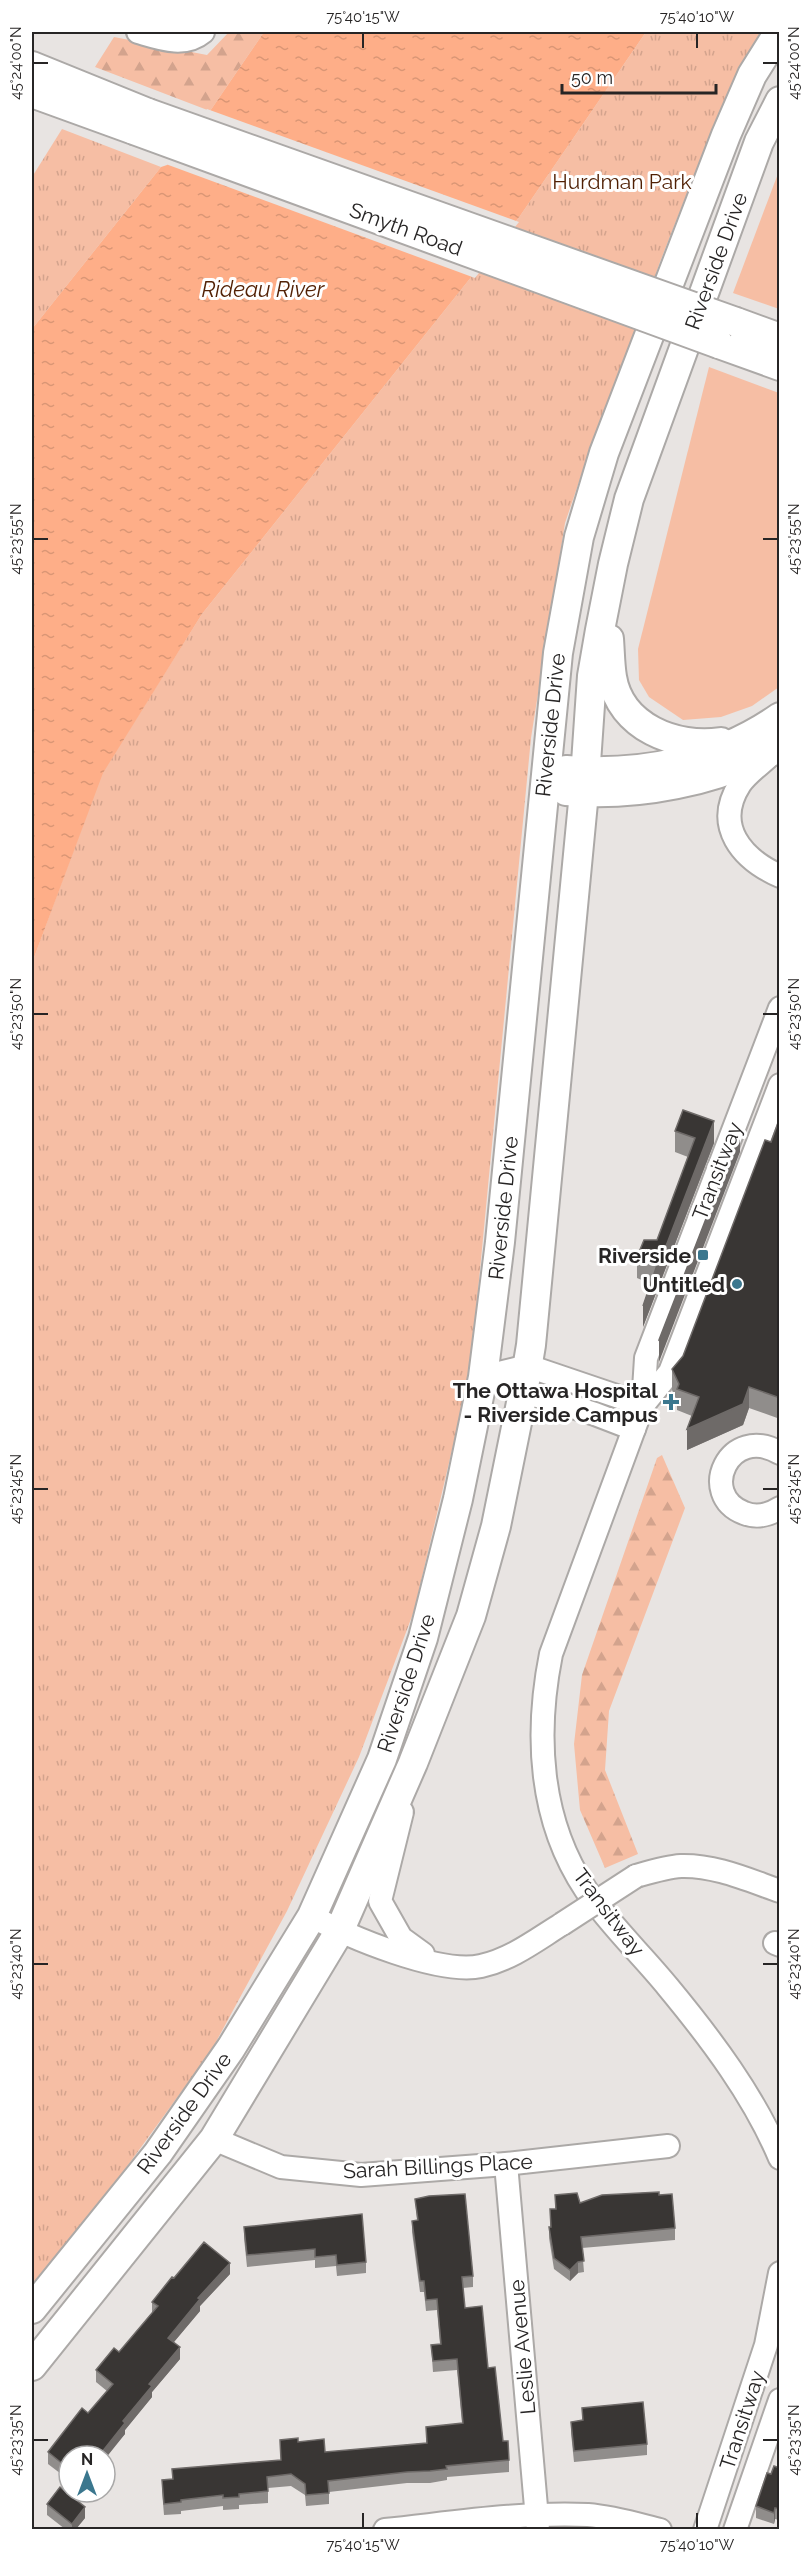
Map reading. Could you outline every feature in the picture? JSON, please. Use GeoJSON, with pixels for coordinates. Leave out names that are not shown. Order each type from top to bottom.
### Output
{"type":"FeatureCollection","features":[{"type":"Feature","properties":{"kind":"main road","name":"Riverside Drive"},"geometry":{"type":"LineString","coordinates":[[32,2309],[158,2153],[231,2048],[312,1916],[382,1759],[423,1638],[458,1499],[483,1377],[500,1242],[545,779],[564,610],[590,495],[622,405],[726,135],[752,75],[779,32]]}},
{"type":"Feature","properties":{"kind":"main road","name":"Smyth Road"},"geometry":{"type":"LineString","coordinates":[[32,66],[141,122]]}},
{"type":"Feature","properties":{"kind":"main road","name":"Smyth Road"},"geometry":{"type":"LineString","coordinates":[[32,93],[141,122],[728,333],[780,366]]}},
{"type":"Feature","properties":{"kind":"main road","name":"Riverside Drive"},"geometry":{"type":"LineString","coordinates":[[32,2366],[214,2139],[339,1932],[414,1762],[471,1616],[496,1526],[525,1379],[584,782],[592,676],[606,595],[629,499],[651,435],[759,142],[780,101]]}},
{"type":"Feature","properties":{"kind":"main road","name":"Smyth Road"},"geometry":{"type":"LineString","coordinates":[[728,333],[780,338]]}},
{"type":"Feature","properties":{"kind":"main road"},"geometry":{"type":"LineString","coordinates":[[606,595],[612,678],[617,694],[638,721],[652,732],[688,743],[705,745],[738,740]]}},
{"type":"Feature","properties":{"kind":"main road"},"geometry":{"type":"LineString","coordinates":[[584,782],[704,757],[780,717]]}},
{"type":"Feature","properties":{"kind":"main road"},"geometry":{"type":"LineString","coordinates":[[545,779],[641,790],[690,780],[745,763],[778,748]]}},
{"type":"Feature","properties":{"kind":"street"},"geometry":{"type":"LineString","coordinates":[[138,32],[175,42],[197,37],[202,32]]}},
{"type":"Feature","properties":{"kind":"street"},"geometry":{"type":"LineString","coordinates":[[778,748],[741,782],[730,810],[735,840],[744,853],[755,863],[780,876]]}},
{"type":"Feature","properties":{"kind":"street","name":"Transitway"},"geometry":{"type":"LineString","coordinates":[[644,1405],[646,1358],[780,1008]]}},
{"type":"Feature","properties":{"kind":"street","name":"Transitway"},"geometry":{"type":"LineString","coordinates":[[780,1085],[670,1372],[644,1405],[634,1429],[551,1654],[542,1718],[542,1751],[551,1810],[562,1842],[587,1891],[670,1989],[727,2064],[766,2127],[780,2158]]}},
{"type":"Feature","properties":{"kind":"street"},"geometry":{"type":"LineString","coordinates":[[483,1377],[525,1379],[644,1405]]}},
{"type":"Feature","properties":{"kind":"street"},"geometry":{"type":"LineString","coordinates":[[525,1379],[585,1411],[634,1429]]}},
{"type":"Feature","properties":{"kind":"street"},"geometry":{"type":"LineString","coordinates":[[780,1453],[758,1444],[746,1446],[727,1460],[722,1471],[721,1483],[723,1494],[738,1511],[749,1515],[761,1515],[772,1513],[780,1508]]}},
{"type":"Feature","properties":{"kind":"street"},"geometry":{"type":"LineString","coordinates":[[414,1762],[380,1901],[401,1938],[439,1965]]}},
{"type":"Feature","properties":{"kind":"street"},"geometry":{"type":"LineString","coordinates":[[312,1916],[339,1932],[439,1965],[480,1966],[517,1953],[636,1876],[679,1866],[698,1866],[740,1876],[780,1891]]}},
{"type":"Feature","properties":{"kind":"street","name":"Sarah Billings Place"},"geometry":{"type":"LineString","coordinates":[[214,2139],[281,2167],[361,2175],[506,2164],[668,2146]]}},
{"type":"Feature","properties":{"kind":"street","name":"Leslie Avenue"},"geometry":{"type":"LineString","coordinates":[[506,2164],[537,2522]]}},
{"type":"Feature","properties":{"kind":"street","name":"Transitway"},"geometry":{"type":"LineString","coordinates":[[705,2529],[766,2345],[780,2274]]}},
{"type":"Feature","properties":{"kind":"street","name":"Transitway"},"geometry":{"type":"LineString","coordinates":[[735,2529],[780,2400]]}},
{"type":"Feature","properties":{"kind":"street"},"geometry":{"type":"LineString","coordinates":[[385,2529],[537,2522],[589,2515],[625,2520],[659,2529]]}},
{"type":"Feature","properties":{"kind":"green space"},"geometry":{"type":"Polygon","coordinates":[[[229,32],[264,32],[210,111],[95,67],[114,37],[207,55],[229,32]]]}},
{"type":"Feature","properties":{"kind":"green space","name":"Hurdman Park"},"geometry":{"type":"Polygon","coordinates":[[[646,32],[762,32],[717,117],[597,429],[565,523],[531,738],[470,1374],[414,1611],[359,1757],[287,1911],[211,2051],[115,2183],[32,2287],[32,963],[102,773],[202,614],[520,216],[646,32]]]}},
{"type":"Feature","properties":{"kind":"green space"},"geometry":{"type":"Polygon","coordinates":[[[62,129],[161,167],[32,329],[32,177],[62,129]]]}},
{"type":"Feature","properties":{"kind":"green space"},"geometry":{"type":"Polygon","coordinates":[[[779,171],[779,309],[733,293],[779,171]]]}},
{"type":"Feature","properties":{"kind":"green space"},"geometry":{"type":"Polygon","coordinates":[[[709,367],[779,393],[779,687],[752,706],[721,717],[683,720],[649,697],[639,680],[638,649],[709,367]]]}},
{"type":"Feature","properties":{"kind":"green space"},"geometry":{"type":"Polygon","coordinates":[[[662,1455],[685,1508],[609,1711],[605,1770],[638,1854],[605,1868],[580,1810],[574,1744],[582,1675],[657,1458],[662,1455]]]}},
{"type":"Feature","properties":{"kind":"water","name":"Rideau River"},"geometry":{"type":"Polygon","coordinates":[[[264,32],[646,32],[520,216],[202,614],[103,773],[32,963],[32,329],[161,167],[167,165],[210,111],[264,32]]]}},
{"type":"Feature","properties":{"kind":"pier"},"geometry":{"type":"Polygon","coordinates":[[[207,109],[519,222],[475,278],[163,163],[207,109]]]}},
{"type":"Feature","properties":{"kind":"building"},"geometry":{"type":"Polygon","coordinates":[[[683,1110],[714,1121],[643,1306],[657,1265],[637,1257],[644,1240],[657,1240],[695,1138],[675,1131],[683,1110]]]}},
{"type":"Feature","properties":{"kind":"building"},"geometry":{"type":"Polygon","coordinates":[[[779,1120],[780,1398],[749,1387],[743,1404],[687,1429],[699,1397],[677,1389],[679,1384],[672,1369],[683,1356],[765,1140],[771,1142],[779,1120]]]}},
{"type":"Feature","properties":{"kind":"building"},"geometry":{"type":"Polygon","coordinates":[[[740,1131],[659,1341],[659,1340],[740,1131]]]}},
{"type":"Feature","properties":{"kind":"building"},"geometry":{"type":"Polygon","coordinates":[[[659,2192],[659,2195],[672,2194],[675,2228],[581,2237],[584,2261],[578,2262],[570,2270],[554,2258],[549,2227],[551,2227],[550,2209],[556,2209],[555,2195],[577,2193],[580,2203],[602,2195],[659,2192]]]}},
{"type":"Feature","properties":{"kind":"building"},"geometry":{"type":"Polygon","coordinates":[[[465,2194],[473,2276],[462,2277],[465,2308],[482,2306],[488,2368],[495,2367],[503,2441],[508,2441],[509,2460],[446,2466],[447,2469],[430,2471],[328,2481],[329,2493],[306,2495],[305,2484],[291,2474],[267,2477],[268,2491],[239,2494],[239,2497],[223,2498],[223,2495],[164,2504],[162,2480],[173,2479],[172,2469],[281,2460],[280,2440],[298,2438],[298,2442],[324,2439],[325,2452],[427,2443],[426,2427],[463,2423],[457,2359],[433,2361],[431,2345],[441,2344],[437,2299],[426,2300],[424,2281],[420,2281],[412,2221],[418,2220],[415,2199],[465,2194]]]}},
{"type":"Feature","properties":{"kind":"building"},"geometry":{"type":"Polygon","coordinates":[[[362,2214],[366,2262],[337,2265],[336,2255],[315,2257],[315,2249],[247,2255],[244,2227],[362,2214]]]}},
{"type":"Feature","properties":{"kind":"building"},"geometry":{"type":"Polygon","coordinates":[[[204,2242],[230,2263],[198,2298],[200,2299],[168,2338],[180,2347],[149,2384],[152,2386],[123,2421],[125,2423],[108,2444],[57,2444],[57,2459],[48,2452],[82,2408],[88,2413],[113,2384],[96,2370],[114,2348],[119,2352],[158,2306],[152,2302],[172,2277],[174,2278],[204,2242]]]}},
{"type":"Feature","properties":{"kind":"building"},"geometry":{"type":"Polygon","coordinates":[[[643,2402],[647,2444],[574,2451],[571,2422],[583,2420],[582,2408],[643,2402]]]}},
{"type":"Feature","properties":{"kind":"building"},"geometry":{"type":"Polygon","coordinates":[[[774,2466],[780,2468],[780,2508],[775,2508],[774,2513],[756,2506],[767,2473],[771,2474],[774,2466]]]}},
{"type":"Feature","properties":{"kind":"building"},"geometry":{"type":"Polygon","coordinates":[[[57,2491],[57,2504],[81,2504],[85,2507],[72,2524],[47,2504],[57,2491]]]}},
{"type":"Feature","properties":{"kind":"place","name":"Riverside"},"geometry":{"type":"Point","coordinates":[703,1255]}},
{"type":"Feature","properties":{"kind":"place","name":"Untitled"},"geometry":{"type":"Point","coordinates":[737,1284]}},
{"type":"Feature","properties":{"kind":"place","name":"The Ottawa Hospital - Riverside Campus"},"geometry":{"type":"Point","coordinates":[671,1402]}}]}
